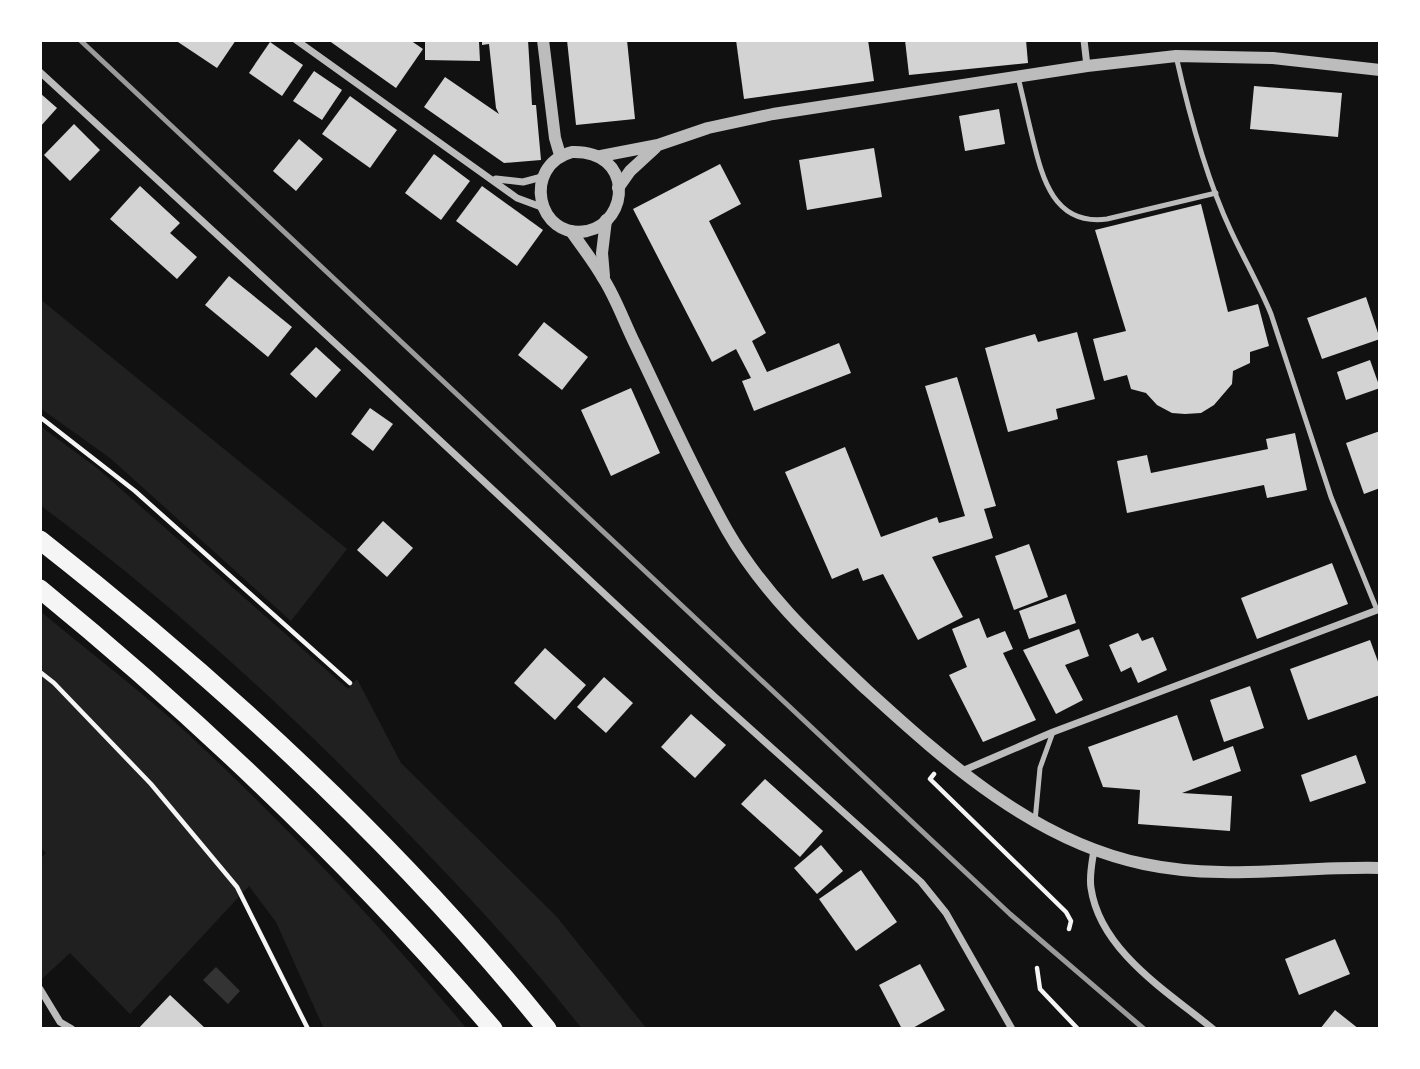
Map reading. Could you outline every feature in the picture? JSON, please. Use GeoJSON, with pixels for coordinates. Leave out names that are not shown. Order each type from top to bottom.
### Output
{"type":"FeatureCollection","features":[{"type":"Feature","properties":{"kind":"highway"},"geometry":{"type":"LineString","coordinates":[[40,540],[221,690],[306,769],[387,849],[456,923],[547,1029]]}},
{"type":"Feature","properties":{"kind":"highway"},"geometry":{"type":"LineString","coordinates":[[40,589],[198,722],[281,801],[380,902],[493,1029]]}},
{"type":"Feature","properties":{"kind":"street"},"geometry":{"type":"LineString","coordinates":[[296,40],[517,198],[544,208]]}},
{"type":"Feature","properties":{"kind":"street"},"geometry":{"type":"LineString","coordinates":[[543,40],[555,138],[560,155]]}},
{"type":"Feature","properties":{"kind":"street"},"geometry":{"type":"LineString","coordinates":[[1084,40],[1087,66]]}},
{"type":"Feature","properties":{"kind":"street"},"geometry":{"type":"LineString","coordinates":[[601,156],[614,170],[618,188],[616,205],[606,220],[590,230],[572,231],[558,226],[544,208],[540,192],[542,177],[548,166],[560,155],[582,151],[601,156],[658,145],[748,118],[1087,66],[1176,56],[1273,58],[1380,70]]}},
{"type":"Feature","properties":{"kind":"street"},"geometry":{"type":"LineString","coordinates":[[40,72],[715,697],[921,882],[946,913],[1012,1029]]}},
{"type":"Feature","properties":{"kind":"street"},"geometry":{"type":"LineString","coordinates":[[618,188],[630,171],[658,145]]}},
{"type":"Feature","properties":{"kind":"street"},"geometry":{"type":"LineString","coordinates":[[492,178],[523,182],[542,177]]}},
{"type":"Feature","properties":{"kind":"street"},"geometry":{"type":"LineString","coordinates":[[604,280],[602,253],[606,220]]}},
{"type":"Feature","properties":{"kind":"street"},"geometry":{"type":"LineString","coordinates":[[572,231],[604,280],[713,504],[746,559],[776,600],[804,631],[946,760],[1061,836],[1094,850],[1147,865],[1207,872],[1266,873],[1380,868]]}},
{"type":"Feature","properties":{"kind":"street"},"geometry":{"type":"LineString","coordinates":[[962,771],[1054,732],[1378,610]]}},
{"type":"Feature","properties":{"kind":"street"},"geometry":{"type":"LineString","coordinates":[[1094,850],[1090,885],[1094,903],[1110,935],[1146,974],[1213,1029]]}},
{"type":"Feature","properties":{"kind":"street"},"geometry":{"type":"LineString","coordinates":[[40,989],[60,1023],[72,1029]]}},
{"type":"Feature","properties":{"kind":"lane"},"geometry":{"type":"LineString","coordinates":[[1176,56],[1189,109],[1216,193],[1271,314],[1331,497],[1378,610]]}},
{"type":"Feature","properties":{"kind":"lane"},"geometry":{"type":"LineString","coordinates":[[1018,77],[1041,173],[1049,191],[1063,207],[1077,217],[1092,221],[1107,219],[1216,193]]}},
{"type":"Feature","properties":{"kind":"lane"},"geometry":{"type":"LineString","coordinates":[[1035,821],[1038,780],[1044,754],[1054,732]]}},
{"type":"Feature","properties":{"kind":"path"},"geometry":{"type":"LineString","coordinates":[[40,416],[135,491],[350,682]]}},
{"type":"Feature","properties":{"kind":"path"},"geometry":{"type":"LineString","coordinates":[[40,672],[54,683],[151,784],[237,887],[308,1029]]}},
{"type":"Feature","properties":{"kind":"path"},"geometry":{"type":"LineString","coordinates":[[946,760],[930,779],[1066,912],[1071,921],[1069,929]]}},
{"type":"Feature","properties":{"kind":"path"},"geometry":{"type":"LineString","coordinates":[[1037,968],[1040,989],[1078,1029]]}},
{"type":"Feature","properties":{"kind":"shaded area"},"geometry":{"type":"Polygon","coordinates":[[[40,299],[347,549],[291,621],[110,458],[40,408],[40,299]]]}},
{"type":"Feature","properties":{"kind":"shaded area"},"geometry":{"type":"Polygon","coordinates":[[[40,426],[97,468],[348,689],[357,679],[401,763],[556,916],[647,1029],[582,1029],[469,898],[313,738],[180,617],[40,505],[40,426]]]}},
{"type":"Feature","properties":{"kind":"shaded area"},"geometry":{"type":"Polygon","coordinates":[[[40,611],[170,718],[261,804],[367,914],[467,1029],[324,1029],[276,922],[249,886],[130,1014],[70,953],[42,979],[40,859],[46,853],[40,847],[40,611]]]}},
{"type":"Feature","properties":{"kind":"shaded area"},"geometry":{"type":"Polygon","coordinates":[[[216,967],[240,991],[228,1004],[203,980],[216,967]]]}},
{"type":"Feature","properties":{"kind":"building"},"geometry":{"type":"Polygon","coordinates":[[[175,40],[236,40],[217,68],[175,40]]]}},
{"type":"Feature","properties":{"kind":"building"},"geometry":{"type":"Polygon","coordinates":[[[328,40],[410,40],[423,49],[396,88],[328,40]]]}},
{"type":"Feature","properties":{"kind":"building"},"geometry":{"type":"Polygon","coordinates":[[[425,40],[479,42],[480,61],[425,60],[425,40]]]}},
{"type":"Feature","properties":{"kind":"building"},"geometry":{"type":"Polygon","coordinates":[[[482,40],[528,40],[532,105],[536,105],[541,160],[504,163],[424,107],[445,77],[499,114],[496,108],[489,44],[482,45],[482,40]]]}},
{"type":"Feature","properties":{"kind":"building"},"geometry":{"type":"Polygon","coordinates":[[[567,40],[627,40],[635,119],[576,125],[567,40]]]}},
{"type":"Feature","properties":{"kind":"building"},"geometry":{"type":"Polygon","coordinates":[[[736,40],[868,40],[874,81],[744,99],[736,40]]]}},
{"type":"Feature","properties":{"kind":"building"},"geometry":{"type":"Polygon","coordinates":[[[905,40],[1026,40],[1028,63],[909,75],[905,40]]]}},
{"type":"Feature","properties":{"kind":"building"},"geometry":{"type":"Polygon","coordinates":[[[270,42],[303,65],[282,96],[249,73],[270,42]]]}},
{"type":"Feature","properties":{"kind":"building"},"geometry":{"type":"Polygon","coordinates":[[[314,71],[342,90],[322,120],[293,101],[314,71]]]}},
{"type":"Feature","properties":{"kind":"building"},"geometry":{"type":"Polygon","coordinates":[[[1254,86],[1342,93],[1338,137],[1250,129],[1254,86]]]}},
{"type":"Feature","properties":{"kind":"building"},"geometry":{"type":"Polygon","coordinates":[[[40,93],[57,108],[40,127],[40,93]]]}},
{"type":"Feature","properties":{"kind":"building"},"geometry":{"type":"Polygon","coordinates":[[[350,96],[397,130],[370,168],[322,134],[350,96]]]}},
{"type":"Feature","properties":{"kind":"building"},"geometry":{"type":"Polygon","coordinates":[[[999,109],[1005,144],[965,151],[959,116],[999,109]]]}},
{"type":"Feature","properties":{"kind":"building"},"geometry":{"type":"Polygon","coordinates":[[[74,124],[100,150],[70,181],[44,155],[74,124]]]}},
{"type":"Feature","properties":{"kind":"building"},"geometry":{"type":"Polygon","coordinates":[[[299,139],[323,159],[296,191],[273,171],[299,139]]]}},
{"type":"Feature","properties":{"kind":"building"},"geometry":{"type":"Polygon","coordinates":[[[874,148],[882,197],[807,210],[799,160],[874,148]]]}},
{"type":"Feature","properties":{"kind":"building"},"geometry":{"type":"Polygon","coordinates":[[[434,154],[470,181],[441,220],[405,193],[434,154]]]}},
{"type":"Feature","properties":{"kind":"building"},"geometry":{"type":"Polygon","coordinates":[[[720,164],[741,204],[709,221],[766,333],[752,341],[767,372],[839,343],[851,373],[754,411],[742,381],[751,378],[736,349],[712,362],[633,209],[720,164]]]}},
{"type":"Feature","properties":{"kind":"building"},"geometry":{"type":"Polygon","coordinates":[[[140,186],[180,223],[170,233],[197,257],[177,279],[110,219],[140,186]]]}},
{"type":"Feature","properties":{"kind":"building"},"geometry":{"type":"Polygon","coordinates":[[[482,186],[543,230],[517,266],[456,221],[482,186]]]}},
{"type":"Feature","properties":{"kind":"building"},"geometry":{"type":"Polygon","coordinates":[[[1201,204],[1228,312],[1258,304],[1269,346],[1250,352],[1250,363],[1233,371],[1232,384],[1214,405],[1201,413],[1172,413],[1157,405],[1146,393],[1131,389],[1127,375],[1104,381],[1093,339],[1126,331],[1095,230],[1201,204]]]}},
{"type":"Feature","properties":{"kind":"building"},"geometry":{"type":"Polygon","coordinates":[[[229,276],[292,327],[268,357],[205,305],[229,276]]]}},
{"type":"Feature","properties":{"kind":"building"},"geometry":{"type":"Polygon","coordinates":[[[1366,297],[1380,339],[1322,359],[1307,318],[1366,297]]]}},
{"type":"Feature","properties":{"kind":"building"},"geometry":{"type":"Polygon","coordinates":[[[544,322],[588,357],[562,390],[518,355],[544,322]]]}},
{"type":"Feature","properties":{"kind":"building"},"geometry":{"type":"Polygon","coordinates":[[[1077,332],[1095,399],[1056,409],[1058,419],[1008,432],[985,348],[1035,334],[1038,342],[1077,332]]]}},
{"type":"Feature","properties":{"kind":"building"},"geometry":{"type":"Polygon","coordinates":[[[316,347],[341,370],[316,398],[290,374],[316,347]]]}},
{"type":"Feature","properties":{"kind":"building"},"geometry":{"type":"Polygon","coordinates":[[[1370,360],[1380,388],[1346,400],[1337,372],[1370,360]]]}},
{"type":"Feature","properties":{"kind":"building"},"geometry":{"type":"Polygon","coordinates":[[[957,377],[996,506],[984,509],[993,538],[932,557],[963,617],[918,640],[883,574],[863,581],[858,568],[832,579],[785,472],[845,447],[881,537],[937,517],[939,523],[965,516],[925,386],[957,377]]]}},
{"type":"Feature","properties":{"kind":"building"},"geometry":{"type":"Polygon","coordinates":[[[631,388],[660,453],[611,476],[581,410],[631,388]]]}},
{"type":"Feature","properties":{"kind":"building"},"geometry":{"type":"Polygon","coordinates":[[[370,408],[393,424],[373,451],[351,434],[370,408]]]}},
{"type":"Feature","properties":{"kind":"building"},"geometry":{"type":"Polygon","coordinates":[[[1380,431],[1380,488],[1364,494],[1346,443],[1380,431]]]}},
{"type":"Feature","properties":{"kind":"building"},"geometry":{"type":"Polygon","coordinates":[[[1295,433],[1307,490],[1267,498],[1264,485],[1127,513],[1117,461],[1147,455],[1151,473],[1268,449],[1266,439],[1295,433]]]}},
{"type":"Feature","properties":{"kind":"building"},"geometry":{"type":"Polygon","coordinates":[[[383,521],[413,548],[387,577],[357,550],[383,521]]]}},
{"type":"Feature","properties":{"kind":"building"},"geometry":{"type":"Polygon","coordinates":[[[1029,544],[1048,597],[1014,610],[995,556],[1029,544]]]}},
{"type":"Feature","properties":{"kind":"building"},"geometry":{"type":"Polygon","coordinates":[[[1332,563],[1348,604],[1257,639],[1241,598],[1332,563]]]}},
{"type":"Feature","properties":{"kind":"building"},"geometry":{"type":"Polygon","coordinates":[[[1066,594],[1076,623],[1029,639],[1019,611],[1066,594]]]}},
{"type":"Feature","properties":{"kind":"building"},"geometry":{"type":"Polygon","coordinates":[[[979,618],[987,638],[1005,631],[1013,649],[1003,653],[1036,720],[983,742],[949,675],[967,667],[952,629],[979,618]]]}},
{"type":"Feature","properties":{"kind":"building"},"geometry":{"type":"Polygon","coordinates":[[[1079,629],[1089,656],[1065,665],[1083,700],[1056,714],[1023,650],[1079,629]]]}},
{"type":"Feature","properties":{"kind":"building"},"geometry":{"type":"Polygon","coordinates":[[[1138,633],[1142,641],[1153,637],[1167,670],[1138,683],[1131,667],[1121,672],[1109,645],[1138,633]]]}},
{"type":"Feature","properties":{"kind":"building"},"geometry":{"type":"Polygon","coordinates":[[[1370,640],[1380,667],[1380,695],[1308,720],[1290,669],[1370,640]]]}},
{"type":"Feature","properties":{"kind":"building"},"geometry":{"type":"Polygon","coordinates":[[[545,648],[586,685],[555,720],[514,683],[545,648]]]}},
{"type":"Feature","properties":{"kind":"building"},"geometry":{"type":"Polygon","coordinates":[[[604,677],[633,703],[606,733],[577,707],[604,677]]]}},
{"type":"Feature","properties":{"kind":"building"},"geometry":{"type":"Polygon","coordinates":[[[1250,686],[1264,728],[1224,742],[1210,700],[1250,686]]]}},
{"type":"Feature","properties":{"kind":"building"},"geometry":{"type":"Polygon","coordinates":[[[691,714],[726,745],[695,778],[661,747],[691,714]]]}},
{"type":"Feature","properties":{"kind":"building"},"geometry":{"type":"Polygon","coordinates":[[[1177,715],[1193,761],[1233,746],[1241,771],[1182,793],[1232,796],[1230,831],[1138,824],[1140,790],[1103,787],[1088,747],[1177,715]]]}},
{"type":"Feature","properties":{"kind":"building"},"geometry":{"type":"Polygon","coordinates":[[[1356,755],[1366,783],[1310,802],[1301,775],[1356,755]]]}},
{"type":"Feature","properties":{"kind":"building"},"geometry":{"type":"Polygon","coordinates":[[[765,779],[823,831],[800,857],[741,804],[765,779]]]}},
{"type":"Feature","properties":{"kind":"building"},"geometry":{"type":"Polygon","coordinates":[[[821,845],[843,871],[817,894],[794,868],[821,845]]]}},
{"type":"Feature","properties":{"kind":"building"},"geometry":{"type":"Polygon","coordinates":[[[861,870],[897,922],[856,951],[819,899],[861,870]]]}},
{"type":"Feature","properties":{"kind":"building"},"geometry":{"type":"Polygon","coordinates":[[[1335,939],[1350,974],[1299,995],[1285,959],[1335,939]]]}},
{"type":"Feature","properties":{"kind":"building"},"geometry":{"type":"Polygon","coordinates":[[[920,964],[945,1010],[911,1029],[902,1029],[879,985],[920,964]]]}},
{"type":"Feature","properties":{"kind":"building"},"geometry":{"type":"Polygon","coordinates":[[[170,995],[206,1029],[138,1029],[170,995]]]}},
{"type":"Feature","properties":{"kind":"building"},"geometry":{"type":"Polygon","coordinates":[[[1335,1010],[1359,1029],[1320,1029],[1335,1010]]]}},
{"type":"Feature","properties":{"kind":"railway"},"geometry":{"type":"LineString","coordinates":[[80,40],[1010,914],[1144,1029]]}}]}
